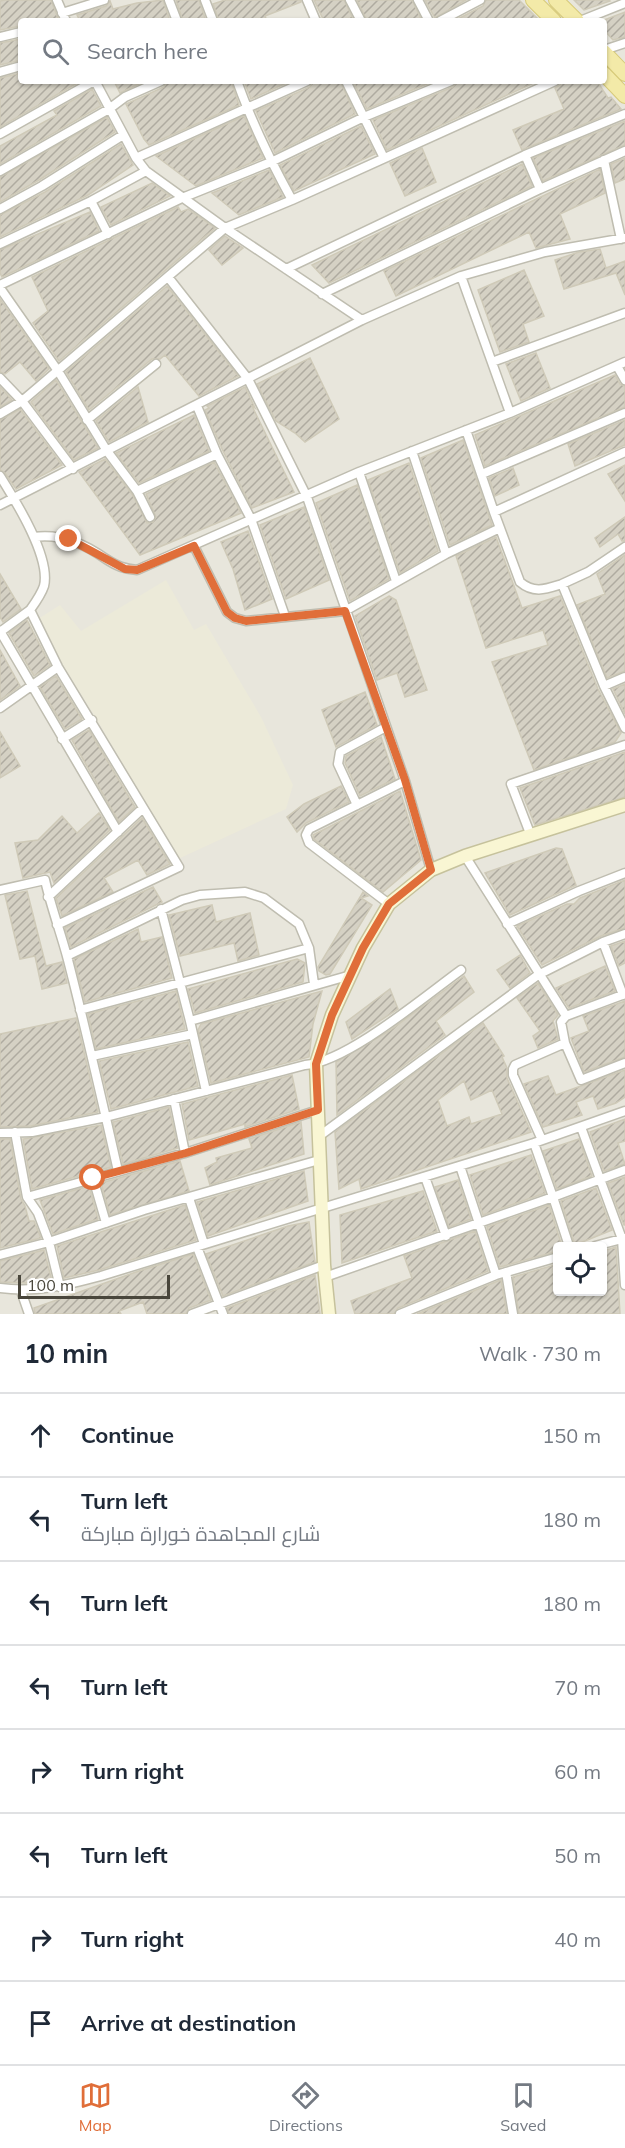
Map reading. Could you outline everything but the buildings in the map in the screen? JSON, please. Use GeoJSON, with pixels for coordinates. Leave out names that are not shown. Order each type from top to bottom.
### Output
{"type":"FeatureCollection","features":[{"type":"Feature","properties":{"kind":"main road"},"geometry":{"type":"LineString","coordinates":[[533,0],[551,18]]}},
{"type":"Feature","properties":{"kind":"main road"},"geometry":{"type":"LineString","coordinates":[[556,0],[576,18]]}},
{"type":"Feature","properties":{"kind":"main road"},"geometry":{"type":"LineString","coordinates":[[607,54],[624,72]]}},
{"type":"Feature","properties":{"kind":"main road"},"geometry":{"type":"LineString","coordinates":[[607,77],[625,96]]}},
{"type":"Feature","properties":{"kind":"street"},"geometry":{"type":"LineString","coordinates":[[57,0],[64,17],[104,0]]}},
{"type":"Feature","properties":{"kind":"street"},"geometry":{"type":"LineString","coordinates":[[169,0],[176,18]]}},
{"type":"Feature","properties":{"kind":"street"},"geometry":{"type":"LineString","coordinates":[[205,0],[212,18]]}},
{"type":"Feature","properties":{"kind":"street"},"geometry":{"type":"LineString","coordinates":[[307,0],[315,18]]}},
{"type":"Feature","properties":{"kind":"street"},"geometry":{"type":"LineString","coordinates":[[350,0],[359,18]]}},
{"type":"Feature","properties":{"kind":"street"},"geometry":{"type":"LineString","coordinates":[[418,0],[427,18]]}},
{"type":"Feature","properties":{"kind":"street"},"geometry":{"type":"LineString","coordinates":[[446,18],[480,0]]}},
{"type":"Feature","properties":{"kind":"street"},"geometry":{"type":"LineString","coordinates":[[585,18],[611,4],[625,3]]}},
{"type":"Feature","properties":{"kind":"street"},"geometry":{"type":"LineString","coordinates":[[0,37],[18,33]]}},
{"type":"Feature","properties":{"kind":"street"},"geometry":{"type":"LineString","coordinates":[[607,50],[625,43]]}},
{"type":"Feature","properties":{"kind":"street"},"geometry":{"type":"LineString","coordinates":[[0,72],[18,67]]}},
{"type":"Feature","properties":{"kind":"street"},"geometry":{"type":"LineString","coordinates":[[0,134],[90,84]]}},
{"type":"Feature","properties":{"kind":"street"},"geometry":{"type":"LineString","coordinates":[[96,84],[136,158],[146,171],[225,228],[362,320]]}},
{"type":"Feature","properties":{"kind":"street"},"geometry":{"type":"LineString","coordinates":[[0,171],[109,109],[125,97],[154,84]]}},
{"type":"Feature","properties":{"kind":"street"},"geometry":{"type":"LineString","coordinates":[[238,84],[246,108],[271,162],[292,200]]}},
{"type":"Feature","properties":{"kind":"street"},"geometry":{"type":"LineString","coordinates":[[136,158],[300,84]]}},
{"type":"Feature","properties":{"kind":"street"},"geometry":{"type":"LineString","coordinates":[[347,84],[384,158]]}},
{"type":"Feature","properties":{"kind":"street"},"geometry":{"type":"LineString","coordinates":[[150,517],[137,491],[107,451],[58,371],[0,286],[182,198],[271,162],[364,117],[444,84]]}},
{"type":"Feature","properties":{"kind":"street"},"geometry":{"type":"LineString","coordinates":[[0,414],[22,401],[225,228],[548,84]]}},
{"type":"Feature","properties":{"kind":"street"},"geometry":{"type":"LineString","coordinates":[[286,269],[525,155],[625,114]]}},
{"type":"Feature","properties":{"kind":"street"},"geometry":{"type":"LineString","coordinates":[[0,209],[42,186],[123,135]]}},
{"type":"Feature","properties":{"kind":"street"},"geometry":{"type":"LineString","coordinates":[[322,294],[540,189],[625,151]]}},
{"type":"Feature","properties":{"kind":"street"},"geometry":{"type":"LineString","coordinates":[[525,155],[540,189]]}},
{"type":"Feature","properties":{"kind":"street"},"geometry":{"type":"LineString","coordinates":[[0,505],[362,320],[461,276],[545,252],[623,238],[604,160]]}},
{"type":"Feature","properties":{"kind":"street"},"geometry":{"type":"LineString","coordinates":[[0,244],[91,201],[146,171]]}},
{"type":"Feature","properties":{"kind":"street"},"geometry":{"type":"LineString","coordinates":[[91,201],[108,234]]}},
{"type":"Feature","properties":{"kind":"street"},"geometry":{"type":"LineString","coordinates":[[461,276],[510,413]]}},
{"type":"Feature","properties":{"kind":"street"},"geometry":{"type":"LineString","coordinates":[[168,277],[248,379],[307,497],[405,780],[431,870]]}},
{"type":"Feature","properties":{"kind":"street"},"geometry":{"type":"LineString","coordinates":[[492,362],[625,313]]}},
{"type":"Feature","properties":{"kind":"street"},"geometry":{"type":"LineString","coordinates":[[87,420],[156,364]]}},
{"type":"Feature","properties":{"kind":"street"},"geometry":{"type":"LineString","coordinates":[[34,537],[52,535],[69,539],[125,569],[137,570],[251,519],[307,497],[359,472],[510,413],[621,364],[625,380]]}},
{"type":"Feature","properties":{"kind":"street"},"geometry":{"type":"LineString","coordinates":[[0,378],[22,401],[73,469]]}},
{"type":"Feature","properties":{"kind":"street"},"geometry":{"type":"LineString","coordinates":[[197,406],[251,519],[285,616]]}},
{"type":"Feature","properties":{"kind":"street"},"geometry":{"type":"LineString","coordinates":[[482,474],[625,413]]}},
{"type":"Feature","properties":{"kind":"street"},"geometry":{"type":"LineString","coordinates":[[466,430],[520,582],[527,589],[538,591],[562,584],[588,572],[625,547]]}},
{"type":"Feature","properties":{"kind":"street"},"geometry":{"type":"LineString","coordinates":[[412,451],[446,554]]}},
{"type":"Feature","properties":{"kind":"street"},"geometry":{"type":"LineString","coordinates":[[494,512],[625,452]]}},
{"type":"Feature","properties":{"kind":"street"},"geometry":{"type":"LineString","coordinates":[[137,491],[218,454]]}},
{"type":"Feature","properties":{"kind":"street"},"geometry":{"type":"LineString","coordinates":[[359,472],[396,581]]}},
{"type":"Feature","properties":{"kind":"street"},"geometry":{"type":"LineString","coordinates":[[0,476],[34,537],[45,578],[41,593],[30,610],[0,631],[118,832]]}},
{"type":"Feature","properties":{"kind":"street"},"geometry":{"type":"LineString","coordinates":[[194,546],[227,612],[235,618],[246,621],[345,611],[446,554],[500,528]]}},
{"type":"Feature","properties":{"kind":"street"},"geometry":{"type":"LineString","coordinates":[[562,584],[604,686],[625,728]]}},
{"type":"Feature","properties":{"kind":"street"},"geometry":{"type":"LineString","coordinates":[[30,610],[58,668],[92,720],[178,867],[57,925]]}},
{"type":"Feature","properties":{"kind":"street"},"geometry":{"type":"LineString","coordinates":[[0,708],[58,668]]}},
{"type":"Feature","properties":{"kind":"street"},"geometry":{"type":"LineString","coordinates":[[604,686],[625,677]]}},
{"type":"Feature","properties":{"kind":"street"},"geometry":{"type":"LineString","coordinates":[[62,739],[92,720]]}},
{"type":"Feature","properties":{"kind":"street"},"geometry":{"type":"LineString","coordinates":[[357,805],[338,764],[340,752],[386,727]]}},
{"type":"Feature","properties":{"kind":"street"},"geometry":{"type":"LineString","coordinates":[[531,836],[511,784],[625,745]]}},
{"type":"Feature","properties":{"kind":"street"},"geometry":{"type":"LineString","coordinates":[[389,904],[309,843],[306,835],[309,829],[405,780]]}},
{"type":"Feature","properties":{"kind":"street"},"geometry":{"type":"LineString","coordinates":[[329,1314],[324,1271],[316,1064],[332,1015],[389,904],[431,870],[465,856],[625,805]]}},
{"type":"Feature","properties":{"kind":"street"},"geometry":{"type":"LineString","coordinates":[[48,897],[143,808]]}},
{"type":"Feature","properties":{"kind":"street"},"geometry":{"type":"LineString","coordinates":[[465,856],[566,1016]]}},
{"type":"Feature","properties":{"kind":"street"},"geometry":{"type":"LineString","coordinates":[[507,924],[625,873]]}},
{"type":"Feature","properties":{"kind":"street"},"geometry":{"type":"LineString","coordinates":[[0,890],[45,880],[48,897],[67,956],[118,1171]]}},
{"type":"Feature","properties":{"kind":"street"},"geometry":{"type":"LineString","coordinates":[[67,956],[161,909],[200,895],[245,892],[264,898],[299,924],[309,948],[314,984]]}},
{"type":"Feature","properties":{"kind":"street"},"geometry":{"type":"LineString","coordinates":[[161,909],[206,1091]]}},
{"type":"Feature","properties":{"kind":"street"},"geometry":{"type":"LineString","coordinates":[[318,1137],[538,975],[603,942],[625,934]]}},
{"type":"Feature","properties":{"kind":"street"},"geometry":{"type":"LineString","coordinates":[[603,942],[624,994],[566,1016],[561,1022],[566,1043],[581,1080],[625,1063]]}},
{"type":"Feature","properties":{"kind":"street"},"geometry":{"type":"LineString","coordinates":[[80,1010],[309,948]]}},
{"type":"Feature","properties":{"kind":"street"},"geometry":{"type":"LineString","coordinates":[[0,1133],[32,1132],[106,1117],[316,1064],[355,1046],[461,970]]}},
{"type":"Feature","properties":{"kind":"street"},"geometry":{"type":"LineString","coordinates":[[190,1021],[351,975]]}},
{"type":"Feature","properties":{"kind":"street"},"geometry":{"type":"LineString","coordinates":[[92,1056],[193,1034]]}},
{"type":"Feature","properties":{"kind":"street"},"geometry":{"type":"LineString","coordinates":[[566,1043],[515,1065],[513,1075],[538,1142],[568,1242]]}},
{"type":"Feature","properties":{"kind":"street"},"geometry":{"type":"LineString","coordinates":[[174,1099],[186,1153]]}},
{"type":"Feature","properties":{"kind":"street"},"geometry":{"type":"LineString","coordinates":[[27,1197],[186,1153],[318,1110]]}},
{"type":"Feature","properties":{"kind":"street"},"geometry":{"type":"LineString","coordinates":[[0,1288],[21,1291],[60,1287],[538,1142],[625,1111]]}},
{"type":"Feature","properties":{"kind":"street"},"geometry":{"type":"LineString","coordinates":[[581,1127],[623,1238],[625,1285]]}},
{"type":"Feature","properties":{"kind":"street"},"geometry":{"type":"LineString","coordinates":[[15,1132],[27,1197],[38,1213],[49,1242],[60,1287]]}},
{"type":"Feature","properties":{"kind":"street"},"geometry":{"type":"LineString","coordinates":[[0,1256],[144,1210],[319,1160]]}},
{"type":"Feature","properties":{"kind":"street"},"geometry":{"type":"LineString","coordinates":[[460,1166],[496,1275]]}},
{"type":"Feature","properties":{"kind":"street"},"geometry":{"type":"LineString","coordinates":[[192,1314],[324,1271],[446,1236],[625,1170]]}},
{"type":"Feature","properties":{"kind":"street"},"geometry":{"type":"LineString","coordinates":[[425,1177],[446,1236]]}},
{"type":"Feature","properties":{"kind":"street"},"geometry":{"type":"LineString","coordinates":[[93,1178],[106,1223]]}},
{"type":"Feature","properties":{"kind":"street"},"geometry":{"type":"LineString","coordinates":[[189,1198],[200,1246],[223,1314]]}},
{"type":"Feature","properties":{"kind":"street"},"geometry":{"type":"LineString","coordinates":[[607,1242],[623,1238]]}},
{"type":"Feature","properties":{"kind":"street"},"geometry":{"type":"LineString","coordinates":[[400,1314],[496,1275],[553,1258]]}},
{"type":"Feature","properties":{"kind":"street"},"geometry":{"type":"LineString","coordinates":[[506,1272],[513,1314]]}},
{"type":"Feature","properties":{"kind":"street"},"geometry":{"type":"LineString","coordinates":[[21,1291],[29,1314]]}},
{"type":"Feature","properties":{"kind":"shaded area"},"geometry":{"type":"Polygon","coordinates":[[[0,0],[625,0],[625,1314],[0,1314],[0,0]]]}},
{"type":"Feature","properties":{"kind":"shaded area"},"geometry":{"type":"Polygon","coordinates":[[[166,580],[194,630],[206,624],[261,717],[293,785],[286,809],[178,859],[96,718],[35,621],[60,605],[81,631],[166,580]]]}},
{"type":"Feature","properties":{"kind":"route"},"geometry":{"type":"LineString","coordinates":[[69,539],[114,565],[137,570],[194,546],[227,612],[235,618],[246,621],[345,611],[405,780],[431,870],[389,904],[363,948],[332,1015],[316,1064],[318,1110],[186,1153],[93,1178]]}}]}
